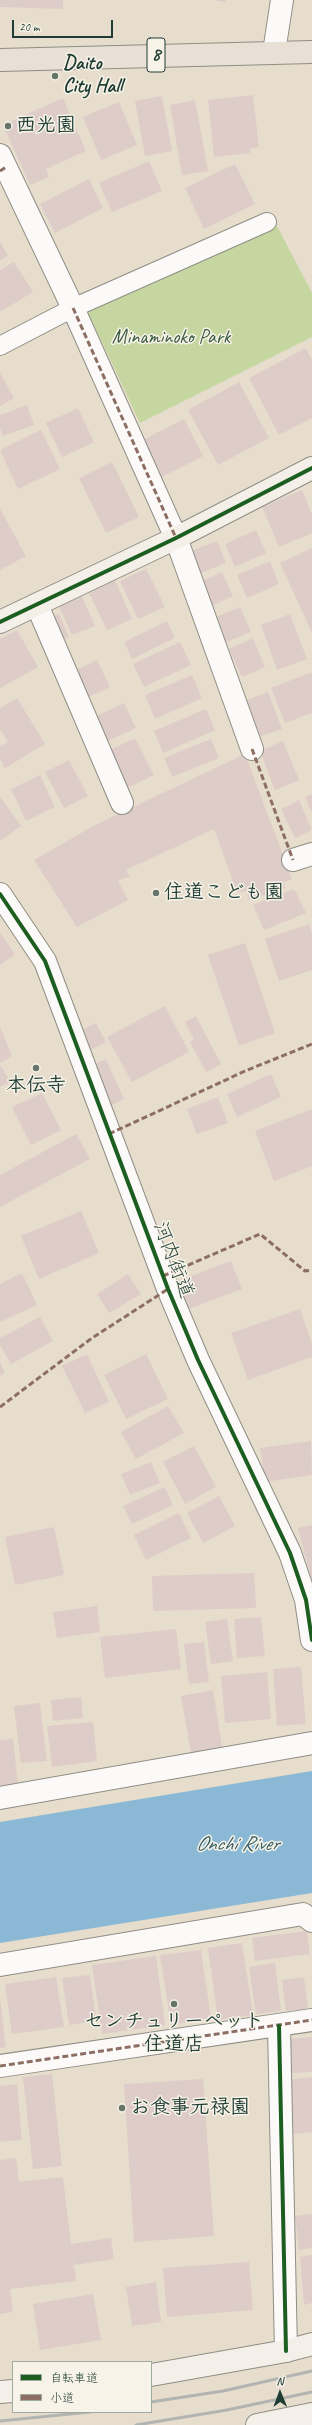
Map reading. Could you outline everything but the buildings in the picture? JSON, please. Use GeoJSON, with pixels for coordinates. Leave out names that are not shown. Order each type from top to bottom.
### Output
{"type":"FeatureCollection","features":[{"type":"Feature","properties":{"kind":"main road","name":"8"},"geometry":{"type":"LineString","coordinates":[[0,60],[312,52]]}},
{"type":"Feature","properties":{"kind":"street"},"geometry":{"type":"LineString","coordinates":[[274,52],[282,0]]}},
{"type":"Feature","properties":{"kind":"street"},"geometry":{"type":"LineString","coordinates":[[0,155],[73,308],[176,538],[252,749]]}},
{"type":"Feature","properties":{"kind":"street"},"geometry":{"type":"LineString","coordinates":[[0,622],[176,538],[312,468]]}},
{"type":"Feature","properties":{"kind":"street"},"geometry":{"type":"LineString","coordinates":[[37,605],[122,803]]}},
{"type":"Feature","properties":{"kind":"street","name":"河内街道"},"geometry":{"type":"LineString","coordinates":[[0,894],[45,961],[166,1283],[198,1360],[290,1553],[309,1599],[312,1640]]}},
{"type":"Feature","properties":{"kind":"street"},"geometry":{"type":"LineString","coordinates":[[0,1798],[312,1743]]}},
{"type":"Feature","properties":{"kind":"street"},"geometry":{"type":"LineString","coordinates":[[0,1965],[303,1914],[312,1922]]}},
{"type":"Feature","properties":{"kind":"street"},"geometry":{"type":"LineString","coordinates":[[0,2066],[312,2020]]}},
{"type":"Feature","properties":{"kind":"street"},"geometry":{"type":"LineString","coordinates":[[279,2026],[286,2352]]}},
{"type":"Feature","properties":{"kind":"street"},"geometry":{"type":"LineString","coordinates":[[152,2375],[286,2352],[312,2344]]}},
{"type":"Feature","properties":{"kind":"street"},"geometry":{"type":"LineString","coordinates":[[0,2392],[12,2390]]}},
{"type":"Feature","properties":{"kind":"street"},"geometry":{"type":"LineString","coordinates":[[257,2425],[312,2414]]}},
{"type":"Feature","properties":{"kind":"lane"},"geometry":{"type":"LineString","coordinates":[[0,346],[73,308],[267,222]]}},
{"type":"Feature","properties":{"kind":"green space","name":"Minaminoko Park"},"geometry":{"type":"Polygon","coordinates":[[[277,226],[312,293],[312,337],[140,423],[85,306],[277,226]]]}},
{"type":"Feature","properties":{"kind":"water","name":"Onchi River"},"geometry":{"type":"Polygon","coordinates":[[[312,1771],[312,1893],[0,1943],[0,1822],[312,1771]]]}},
{"type":"Feature","properties":{"kind":"railway"},"geometry":{"type":"LineString","coordinates":[[152,2402],[223,2391],[312,2371]]}},
{"type":"Feature","properties":{"kind":"railway"},"geometry":{"type":"LineString","coordinates":[[136,2425],[227,2410],[312,2392]]}},
{"type":"Feature","properties":{"kind":"railway"},"geometry":{"type":"LineString","coordinates":[[0,2421],[80,2413]]}},
{"type":"Feature","properties":{"kind":"marked path"},"geometry":{"type":"LineString","coordinates":[[0,171],[6,167]]}},
{"type":"Feature","properties":{"kind":"marked path"},"geometry":{"type":"LineString","coordinates":[[73,308],[176,538]]}},
{"type":"Feature","properties":{"kind":"marked path"},"geometry":{"type":"LineString","coordinates":[[252,749],[293,860]]}},
{"type":"Feature","properties":{"kind":"marked path"},"geometry":{"type":"LineString","coordinates":[[109,1134],[245,1071],[312,1044]]}},
{"type":"Feature","properties":{"kind":"marked path"},"geometry":{"type":"LineString","coordinates":[[163,1276],[260,1234],[305,1271],[312,1270]]}},
{"type":"Feature","properties":{"kind":"marked path"},"geometry":{"type":"LineString","coordinates":[[0,1407],[92,1338],[168,1289]]}},
{"type":"Feature","properties":{"kind":"marked path"},"geometry":{"type":"LineString","coordinates":[[0,2066],[312,2020]]}},
{"type":"Feature","properties":{"kind":"cycle path"},"geometry":{"type":"LineString","coordinates":[[0,622],[176,538],[312,468]]}},
{"type":"Feature","properties":{"kind":"cycle path"},"geometry":{"type":"LineString","coordinates":[[0,894],[45,961],[168,1289],[198,1360],[290,1553],[306,1600],[312,1640]]}},
{"type":"Feature","properties":{"kind":"cycle path"},"geometry":{"type":"LineString","coordinates":[[279,2026],[286,2351]]}},
{"type":"Feature","properties":{"kind":"place","name":"Daito City Hall"},"geometry":{"type":"Point","coordinates":[55,76]}},
{"type":"Feature","properties":{"kind":"place","name":"西光園"},"geometry":{"type":"Point","coordinates":[8,126]}},
{"type":"Feature","properties":{"kind":"place","name":"住道こども園"},"geometry":{"type":"Point","coordinates":[156,893]}},
{"type":"Feature","properties":{"kind":"place","name":"本伝寺"},"geometry":{"type":"Point","coordinates":[36,1068]}},
{"type":"Feature","properties":{"kind":"place","name":"センチュリーペット 住道店"},"geometry":{"type":"Point","coordinates":[174,2004]}},
{"type":"Feature","properties":{"kind":"place","name":"お食事元禄園"},"geometry":{"type":"Point","coordinates":[122,2108]}}]}
